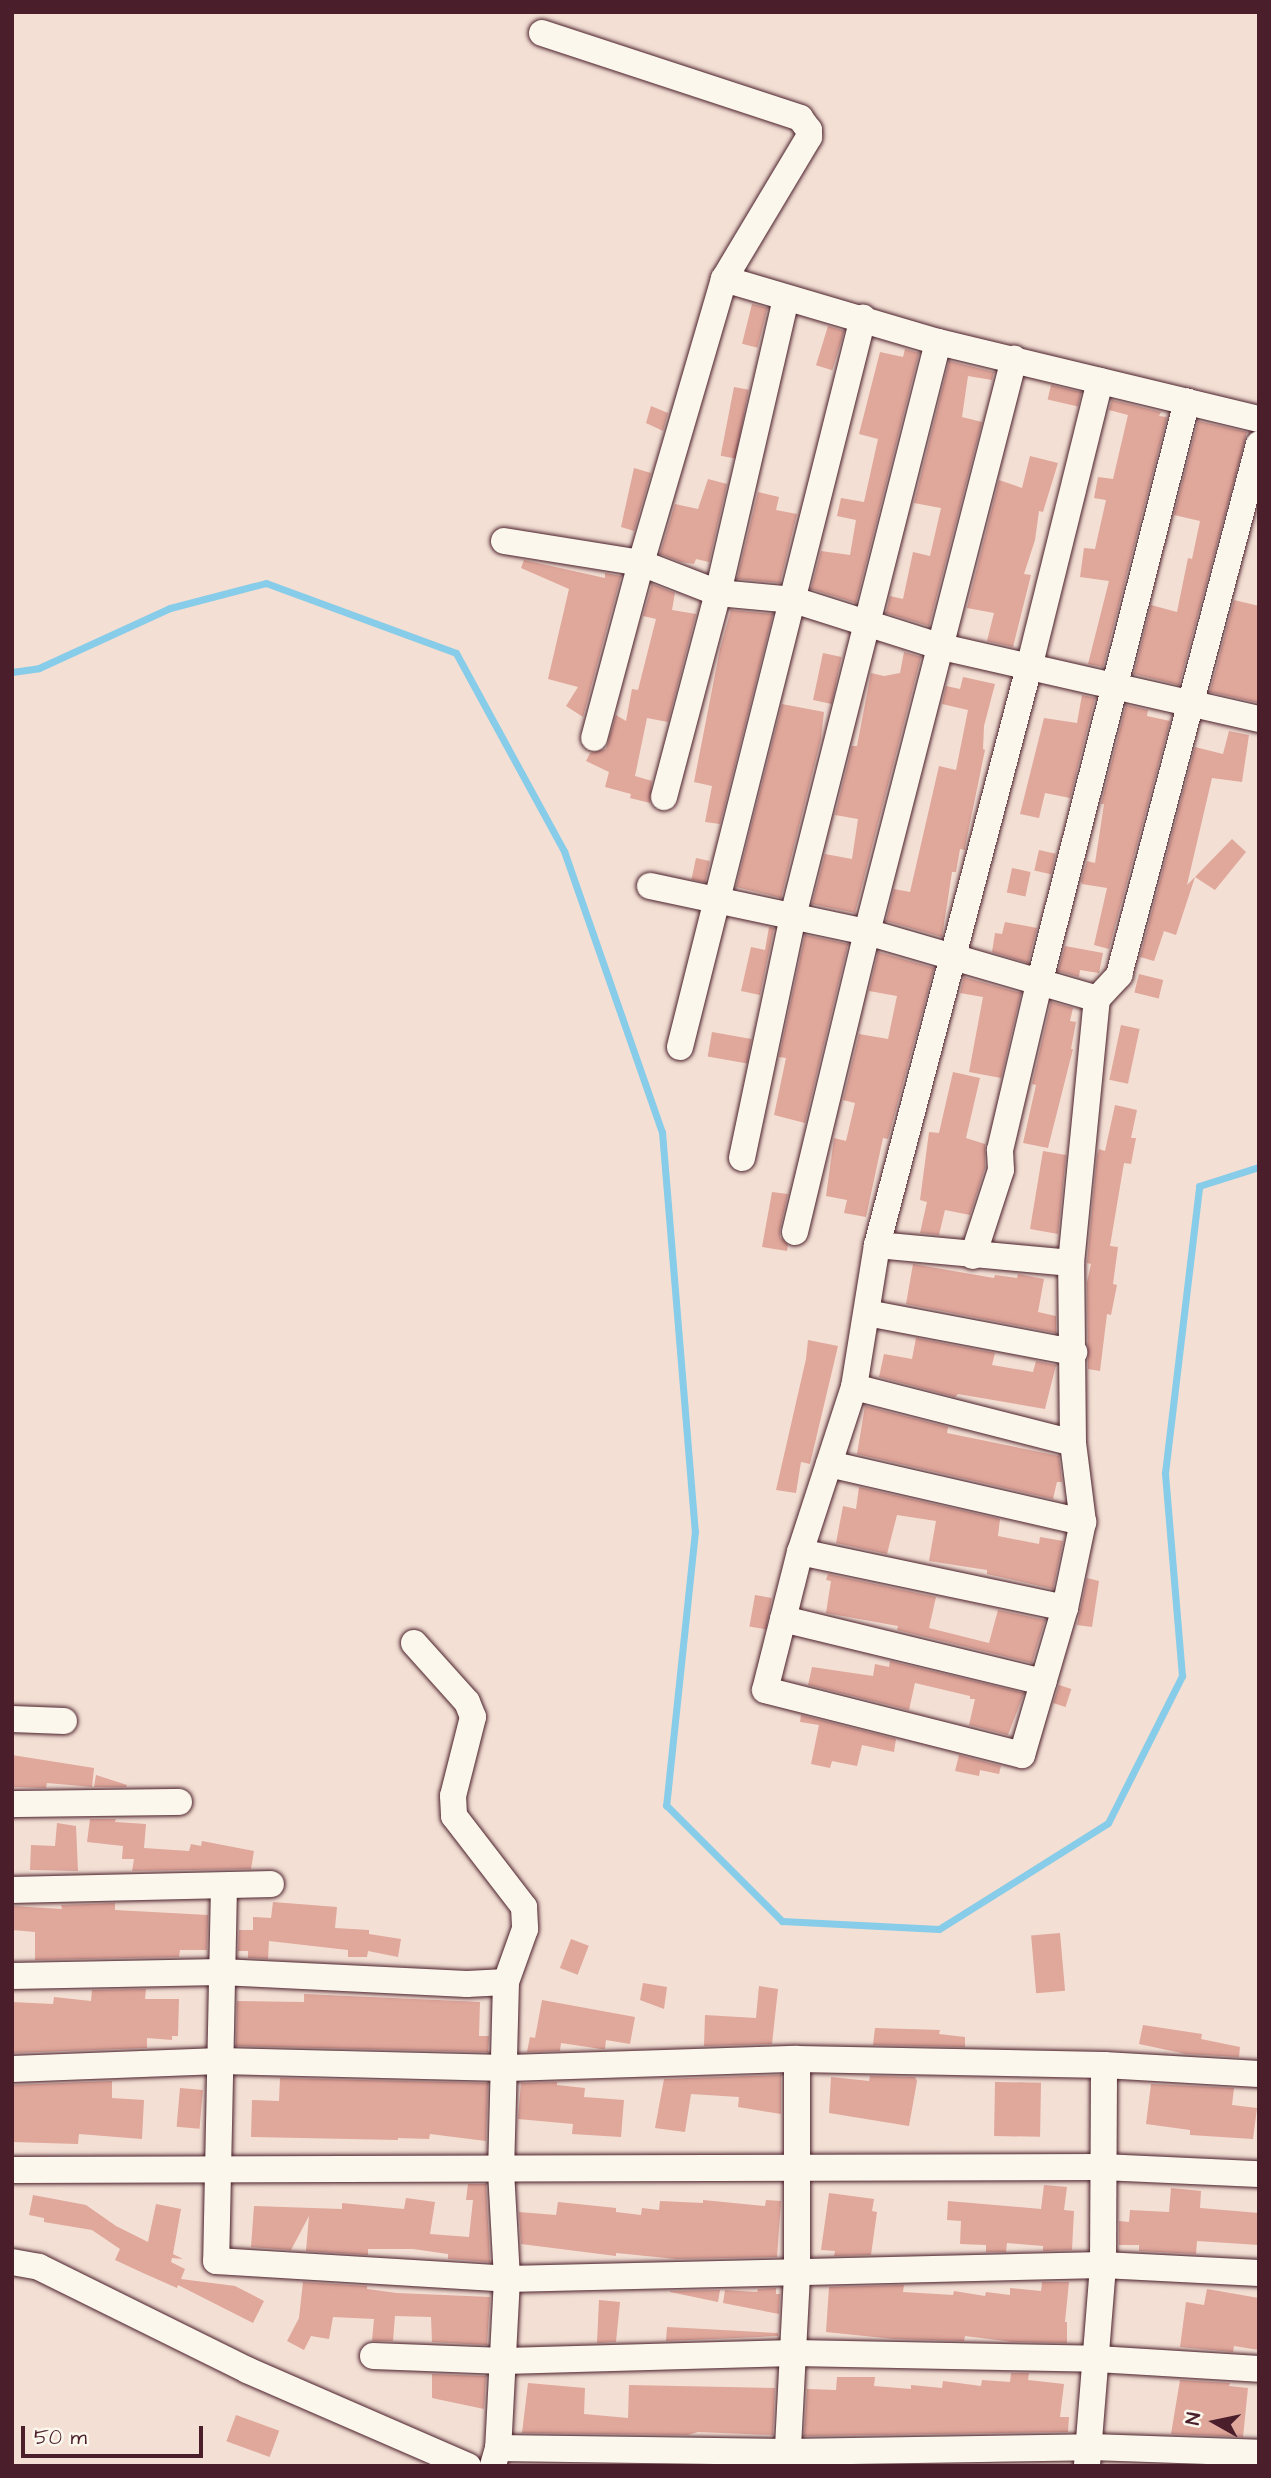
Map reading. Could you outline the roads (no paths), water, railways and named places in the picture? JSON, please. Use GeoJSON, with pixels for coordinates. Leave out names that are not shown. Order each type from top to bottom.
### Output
{"type":"FeatureCollection","features":[{"type":"Feature","properties":{"kind":"street"},"geometry":{"type":"LineString","coordinates":[[542,33],[806,123],[808,137],[724,279],[641,563],[594,738]]}},
{"type":"Feature","properties":{"kind":"street"},"geometry":{"type":"LineString","coordinates":[[724,279],[938,342],[1259,419]]}},
{"type":"Feature","properties":{"kind":"street"},"geometry":{"type":"LineString","coordinates":[[664,797],[718,593],[786,299]]}},
{"type":"Feature","properties":{"kind":"street"},"geometry":{"type":"LineString","coordinates":[[680,1047],[863,318]]}},
{"type":"Feature","properties":{"kind":"street"},"geometry":{"type":"LineString","coordinates":[[742,1158],[793,916],[869,624],[938,342]]}},
{"type":"Feature","properties":{"kind":"street"},"geometry":{"type":"LineString","coordinates":[[795,1232],[867,932],[1014,359]]}},
{"type":"Feature","properties":{"kind":"street"},"geometry":{"type":"LineString","coordinates":[[1100,381],[1029,667],[877,1245],[854,1387],[800,1552],[765,1690],[1023,1755],[1065,1608],[1083,1522],[1073,1443],[1071,1263],[1097,999],[1119,975],[1259,444]]}},
{"type":"Feature","properties":{"kind":"street"},"geometry":{"type":"LineString","coordinates":[[973,1256],[1001,1170],[1000,1150],[1040,980],[1112,687],[1187,401]]}},
{"type":"Feature","properties":{"kind":"street"},"geometry":{"type":"LineString","coordinates":[[504,541],[641,563],[718,593],[794,600],[942,647],[1259,719]]}},
{"type":"Feature","properties":{"kind":"street"},"geometry":{"type":"LineString","coordinates":[[650,886],[867,932],[1040,980],[1097,999]]}},
{"type":"Feature","properties":{"kind":"street"},"geometry":{"type":"LineString","coordinates":[[877,1245],[1071,1263]]}},
{"type":"Feature","properties":{"kind":"street"},"geometry":{"type":"LineString","coordinates":[[867,1313],[1074,1352]]}},
{"type":"Feature","properties":{"kind":"street"},"geometry":{"type":"LineString","coordinates":[[854,1387],[1073,1443]]}},
{"type":"Feature","properties":{"kind":"street"},"geometry":{"type":"LineString","coordinates":[[829,1464],[1083,1522]]}},
{"type":"Feature","properties":{"kind":"street"},"geometry":{"type":"LineString","coordinates":[[800,1552],[1065,1608]]}},
{"type":"Feature","properties":{"kind":"street"},"geometry":{"type":"LineString","coordinates":[[783,1619],[1043,1682]]}},
{"type":"Feature","properties":{"kind":"street"},"geometry":{"type":"LineString","coordinates":[[414,1643],[467,1702],[473,1717],[453,1796],[454,1816],[524,1907],[525,1929],[506,1982],[501,2171],[507,2279],[496,2457],[787,2459],[1259,2453]]}},
{"type":"Feature","properties":{"kind":"street"},"geometry":{"type":"LineString","coordinates":[[12,1719],[64,1721]]}},
{"type":"Feature","properties":{"kind":"street"},"geometry":{"type":"LineString","coordinates":[[12,1804],[179,1802]]}},
{"type":"Feature","properties":{"kind":"street"},"geometry":{"type":"LineString","coordinates":[[12,1890],[271,1884]]}},
{"type":"Feature","properties":{"kind":"street"},"geometry":{"type":"LineString","coordinates":[[224,1886],[216,2261],[507,2279],[1103,2265],[1259,2273]]}},
{"type":"Feature","properties":{"kind":"street"},"geometry":{"type":"LineString","coordinates":[[12,1976],[221,1972],[467,1984],[506,1982]]}},
{"type":"Feature","properties":{"kind":"street"},"geometry":{"type":"LineString","coordinates":[[12,2069],[220,2062],[505,2068],[797,2059],[1104,2065],[1259,2074]]}},
{"type":"Feature","properties":{"kind":"street"},"geometry":{"type":"LineString","coordinates":[[787,2459],[797,2273],[797,2059]]}},
{"type":"Feature","properties":{"kind":"street"},"geometry":{"type":"LineString","coordinates":[[1089,2457],[1103,2265],[1104,2065]]}},
{"type":"Feature","properties":{"kind":"street"},"geometry":{"type":"LineString","coordinates":[[12,2170],[501,2171],[1102,2167],[1259,2174]]}},
{"type":"Feature","properties":{"kind":"street"},"geometry":{"type":"LineString","coordinates":[[12,2262],[39,2267],[247,2370],[468,2466]]}},
{"type":"Feature","properties":{"kind":"street"},"geometry":{"type":"LineString","coordinates":[[373,2356],[504,2361],[794,2353],[1097,2359],[1259,2370]]}},
{"type":"Feature","properties":{"kind":"waterway"},"geometry":{"type":"LineString","coordinates":[[12,672],[39,668],[170,608],[266,583],[456,653],[564,851],[662,1132],[695,1531],[666,1805],[782,1921],[939,1929],[1108,1823],[1182,1676],[1165,1473],[1199,1186],[1259,1167]]}}]}
